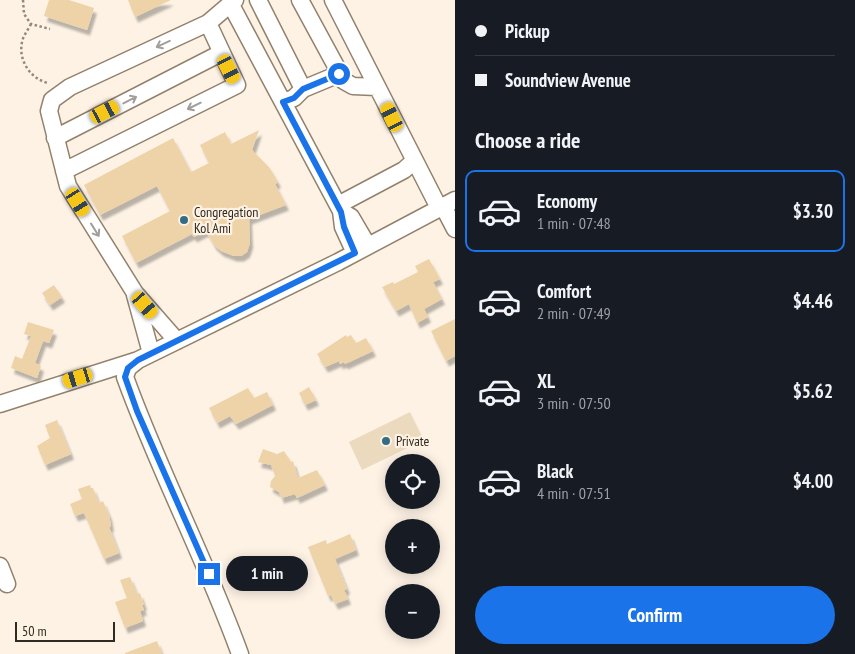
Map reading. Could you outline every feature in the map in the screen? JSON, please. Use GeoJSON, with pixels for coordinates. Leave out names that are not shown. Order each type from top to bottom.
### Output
{"type":"FeatureCollection","features":[{"type":"Feature","properties":{"kind":"street"},"geometry":{"type":"LineString","coordinates":[[258,0],[303,89]]}},
{"type":"Feature","properties":{"kind":"street"},"geometry":{"type":"LineString","coordinates":[[300,0],[339,74],[348,84],[377,87]]}},
{"type":"Feature","properties":{"kind":"street"},"geometry":{"type":"LineString","coordinates":[[333,0],[414,161],[446,204],[455,229]]}},
{"type":"Feature","properties":{"kind":"street"},"geometry":{"type":"LineString","coordinates":[[177,341],[135,293],[68,186],[48,111],[52,100],[70,87],[208,23],[233,2],[283,102],[340,208],[351,217],[362,250]]}},
{"type":"Feature","properties":{"kind":"street"},"geometry":{"type":"LineString","coordinates":[[64,171],[237,85],[208,23]]}},
{"type":"Feature","properties":{"kind":"street"},"geometry":{"type":"LineString","coordinates":[[55,138],[221,53]]}},
{"type":"Feature","properties":{"kind":"street"},"geometry":{"type":"LineString","coordinates":[[283,102],[294,98],[303,89],[339,74]]}},
{"type":"Feature","properties":{"kind":"street"},"geometry":{"type":"LineString","coordinates":[[340,208],[404,170],[414,161]]}},
{"type":"Feature","properties":{"kind":"street"},"geometry":{"type":"LineString","coordinates":[[0,404],[144,356],[362,250],[446,204]]}},
{"type":"Feature","properties":{"kind":"street"},"geometry":{"type":"LineString","coordinates":[[135,293],[144,356]]}},
{"type":"Feature","properties":{"kind":"street"},"geometry":{"type":"LineString","coordinates":[[144,356],[128,368],[125,377],[137,411],[218,593],[240,654]]}},
{"type":"Feature","properties":{"kind":"street"},"geometry":{"type":"LineString","coordinates":[[0,566],[7,584]]}},
{"type":"Feature","properties":{"kind":"path"},"geometry":{"type":"LineString","coordinates":[[23,0],[24,14],[31,24],[50,29]]}},
{"type":"Feature","properties":{"kind":"path"},"geometry":{"type":"LineString","coordinates":[[31,24],[22,41],[21,55],[28,69],[38,81],[48,83]]}},
{"type":"Feature","properties":{"kind":"shaded area","name":"Private"},"geometry":{"type":"Polygon","coordinates":[[[410,412],[424,440],[395,454],[385,454],[385,459],[362,470],[349,442],[410,412]]]}},
{"type":"Feature","properties":{"kind":"building"},"geometry":{"type":"Polygon","coordinates":[[[49,0],[69,0],[94,8],[87,30],[44,16],[49,0]]]}},
{"type":"Feature","properties":{"kind":"building"},"geometry":{"type":"Polygon","coordinates":[[[128,0],[171,0],[135,17],[128,0]]]}},
{"type":"Feature","properties":{"kind":"building"},"geometry":{"type":"Polygon","coordinates":[[[259,130],[252,150],[269,167],[278,182],[275,184],[286,205],[249,219],[250,243],[247,252],[241,256],[234,256],[221,251],[214,245],[206,231],[194,237],[192,234],[136,263],[122,236],[170,211],[157,186],[100,215],[84,185],[173,138],[191,172],[209,163],[200,145],[225,132],[231,144],[259,130]]]}},
{"type":"Feature","properties":{"kind":"building"},"geometry":{"type":"Polygon","coordinates":[[[429,259],[440,279],[433,282],[442,299],[424,309],[428,317],[417,323],[409,304],[396,311],[382,287],[393,282],[394,284],[418,272],[415,266],[429,259]]]}},
{"type":"Feature","properties":{"kind":"building"},"geometry":{"type":"Polygon","coordinates":[[[54,285],[62,297],[50,305],[42,293],[54,285]]]}},
{"type":"Feature","properties":{"kind":"building"},"geometry":{"type":"Polygon","coordinates":[[[455,319],[455,356],[446,361],[431,331],[455,319]]]}},
{"type":"Feature","properties":{"kind":"building"},"geometry":{"type":"Polygon","coordinates":[[[28,322],[54,330],[49,343],[43,341],[35,363],[41,366],[37,378],[11,368],[15,356],[22,359],[31,336],[24,334],[28,322]]]}},
{"type":"Feature","properties":{"kind":"building"},"geometry":{"type":"Polygon","coordinates":[[[346,335],[347,337],[351,335],[356,343],[366,338],[373,351],[345,364],[344,362],[340,364],[339,361],[325,367],[317,354],[346,335]]]}},
{"type":"Feature","properties":{"kind":"building"},"geometry":{"type":"Polygon","coordinates":[[[309,387],[316,400],[305,405],[299,393],[309,387]]]}},
{"type":"Feature","properties":{"kind":"building"},"geometry":{"type":"Polygon","coordinates":[[[248,388],[254,398],[267,392],[273,405],[236,424],[230,416],[217,423],[209,408],[248,388]]]}},
{"type":"Feature","properties":{"kind":"building"},"geometry":{"type":"Polygon","coordinates":[[[57,420],[71,454],[45,465],[37,446],[50,438],[45,425],[57,420]]]}},
{"type":"Feature","properties":{"kind":"building"},"geometry":{"type":"Polygon","coordinates":[[[263,449],[277,454],[284,451],[291,462],[293,461],[298,478],[317,470],[325,485],[297,498],[295,494],[281,498],[279,492],[270,487],[271,481],[275,476],[271,465],[258,462],[263,449]]]}},
{"type":"Feature","properties":{"kind":"building"},"geometry":{"type":"Polygon","coordinates":[[[90,485],[99,503],[103,501],[109,515],[111,526],[109,527],[119,553],[104,559],[84,513],[75,516],[70,504],[82,499],[78,489],[90,485]]]}},
{"type":"Feature","properties":{"kind":"building"},"geometry":{"type":"Polygon","coordinates":[[[350,534],[356,550],[335,559],[347,589],[344,590],[348,599],[335,604],[331,595],[328,596],[308,547],[326,540],[327,544],[350,534]]]}},
{"type":"Feature","properties":{"kind":"building"},"geometry":{"type":"Polygon","coordinates":[[[130,577],[137,594],[140,593],[144,605],[142,605],[144,610],[140,611],[143,621],[125,628],[115,602],[127,598],[120,580],[130,577]]]}},
{"type":"Feature","properties":{"kind":"building"},"geometry":{"type":"Polygon","coordinates":[[[157,641],[162,654],[125,654],[125,653],[157,641]]]}},
{"type":"Feature","properties":{"kind":"place","name":"Congregation Kol Ami"},"geometry":{"type":"Point","coordinates":[184,220]}},
{"type":"Feature","properties":{"kind":"place","name":"Private"},"geometry":{"type":"Point","coordinates":[386,441]}},
{"type":"Feature","properties":{"kind":"route"},"geometry":{"type":"LineString","coordinates":[[209,574],[137,411],[125,377],[128,368],[138,360],[355,253],[344,227],[341,212],[283,102],[294,98],[303,89],[339,74]]}}]}
